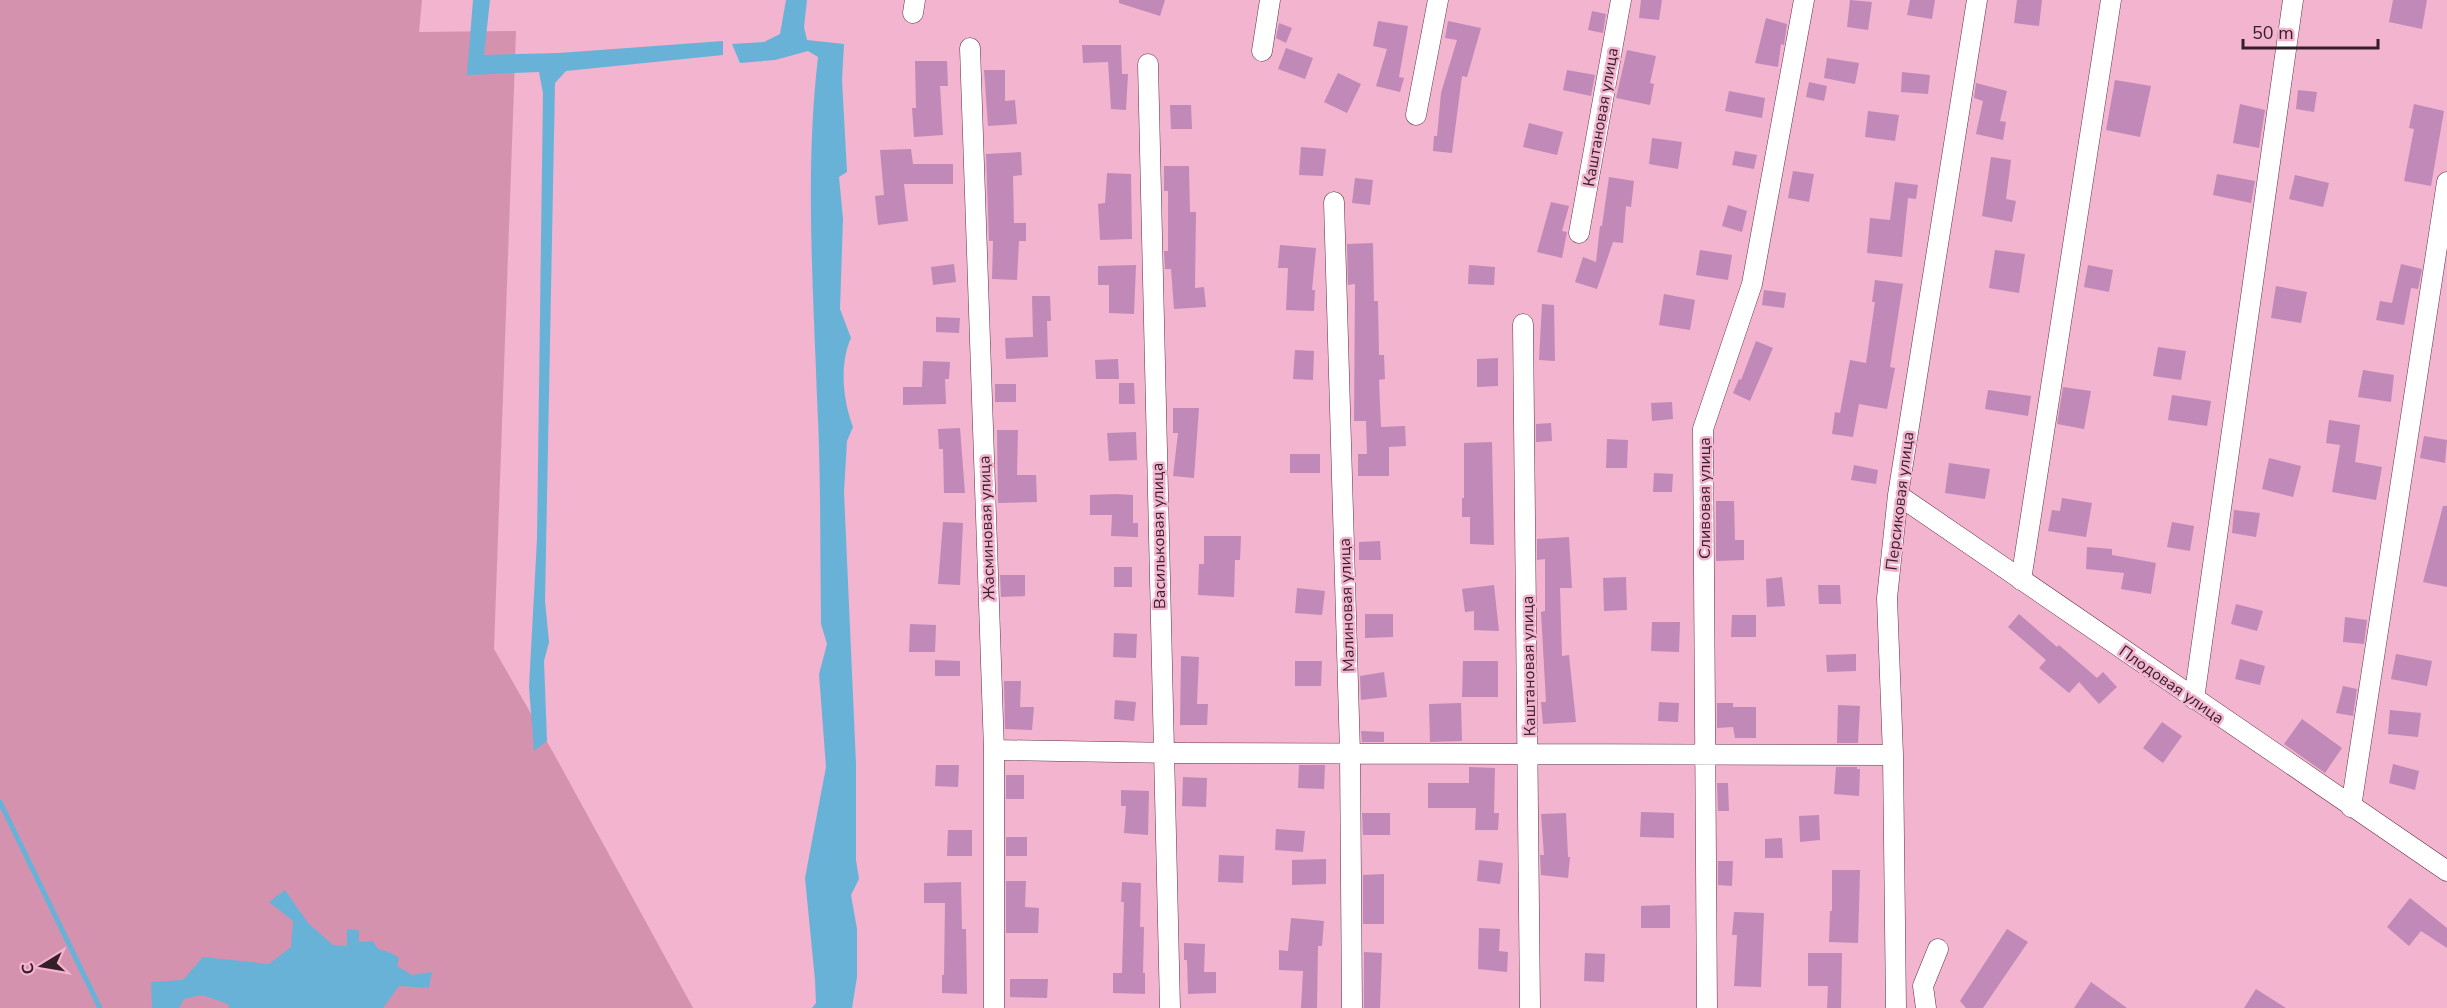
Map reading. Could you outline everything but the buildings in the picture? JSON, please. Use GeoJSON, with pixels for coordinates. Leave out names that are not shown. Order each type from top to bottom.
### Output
{"type":"FeatureCollection","features":[{"type":"Feature","properties":{"kind":"street"},"geometry":{"type":"LineString","coordinates":[[1262,51],[1270,0]]}},
{"type":"Feature","properties":{"kind":"street"},"geometry":{"type":"LineString","coordinates":[[1416,115],[1438,0]]}},
{"type":"Feature","properties":{"kind":"street","name":"Каштановая улица"},"geometry":{"type":"LineString","coordinates":[[1579,233],[1621,0]]}},
{"type":"Feature","properties":{"kind":"street","name":"Сливовая улица"},"geometry":{"type":"LineString","coordinates":[[1707,1008],[1703,429],[1752,284],[1804,0]]}},
{"type":"Feature","properties":{"kind":"street","name":"Персиковая улица"},"geometry":{"type":"LineString","coordinates":[[1896,1008],[1893,755],[1887,598],[1898,495],[1977,0]]}},
{"type":"Feature","properties":{"kind":"street"},"geometry":{"type":"LineString","coordinates":[[2021,580],[2111,0]]}},
{"type":"Feature","properties":{"kind":"street"},"geometry":{"type":"LineString","coordinates":[[2194,699],[2293,0]]}},
{"type":"Feature","properties":{"kind":"street","name":"Жасминовая улица"},"geometry":{"type":"LineString","coordinates":[[970,48],[994,750],[993,1008]]}},
{"type":"Feature","properties":{"kind":"street","name":"Васильковая улица"},"geometry":{"type":"LineString","coordinates":[[1148,64],[1170,1008]]}},
{"type":"Feature","properties":{"kind":"street"},"geometry":{"type":"LineString","coordinates":[[2351,807],[2447,182]]}},
{"type":"Feature","properties":{"kind":"street","name":"Малиновая улица"},"geometry":{"type":"LineString","coordinates":[[1334,202],[1350,753],[1352,1008]]}},
{"type":"Feature","properties":{"kind":"street","name":"Каштановая улица"},"geometry":{"type":"LineString","coordinates":[[1523,324],[1530,1008]]}},
{"type":"Feature","properties":{"kind":"street","name":"Плодовая улица"},"geometry":{"type":"LineString","coordinates":[[1898,495],[2447,872]]}},
{"type":"Feature","properties":{"kind":"street"},"geometry":{"type":"LineString","coordinates":[[994,750],[1163,753],[1893,755]]}},
{"type":"Feature","properties":{"kind":"street"},"geometry":{"type":"LineString","coordinates":[[1926,1008],[1923,986],[1938,949]]}},
{"type":"Feature","properties":{"kind":"shaded area"},"geometry":{"type":"Polygon","coordinates":[[[0,0],[422,0],[419,32],[516,31],[494,649],[693,1008],[0,1008],[0,0]]]}},
{"type":"Feature","properties":{"kind":"water"},"geometry":{"type":"Polygon","coordinates":[[[473,0],[490,0],[484,55],[559,53],[723,41],[723,55],[566,71],[555,83],[545,601],[549,642],[544,661],[547,741],[534,751],[529,687],[537,539],[543,93],[539,72],[467,75],[473,0]]]}},
{"type":"Feature","properties":{"kind":"water"},"geometry":{"type":"Polygon","coordinates":[[[786,0],[807,0],[804,27],[807,40],[844,44],[842,80],[847,172],[839,177],[843,219],[840,309],[851,338],[845,359],[844,383],[853,427],[847,441],[844,492],[856,764],[856,860],[859,879],[851,895],[857,929],[857,977],[852,1008],[812,1008],[816,1003],[815,980],[805,878],[826,767],[819,674],[827,644],[821,624],[819,453],[811,227],[812,141],[818,57],[808,51],[775,60],[740,63],[732,44],[764,42],[780,34],[786,0]]]}},
{"type":"Feature","properties":{"kind":"water"},"geometry":{"type":"Polygon","coordinates":[[[285,890],[308,923],[333,945],[347,946],[347,929],[359,930],[359,942],[373,941],[378,949],[399,958],[397,966],[412,975],[432,972],[429,988],[399,986],[383,1008],[229,1008],[228,1004],[202,995],[184,999],[179,1008],[152,1008],[151,982],[183,980],[203,957],[269,964],[291,947],[293,921],[269,902],[285,890]]]}},
{"type":"Feature","properties":{"kind":"waterway"},"geometry":{"type":"LineString","coordinates":[[0,802],[100,1008]]}}]}
